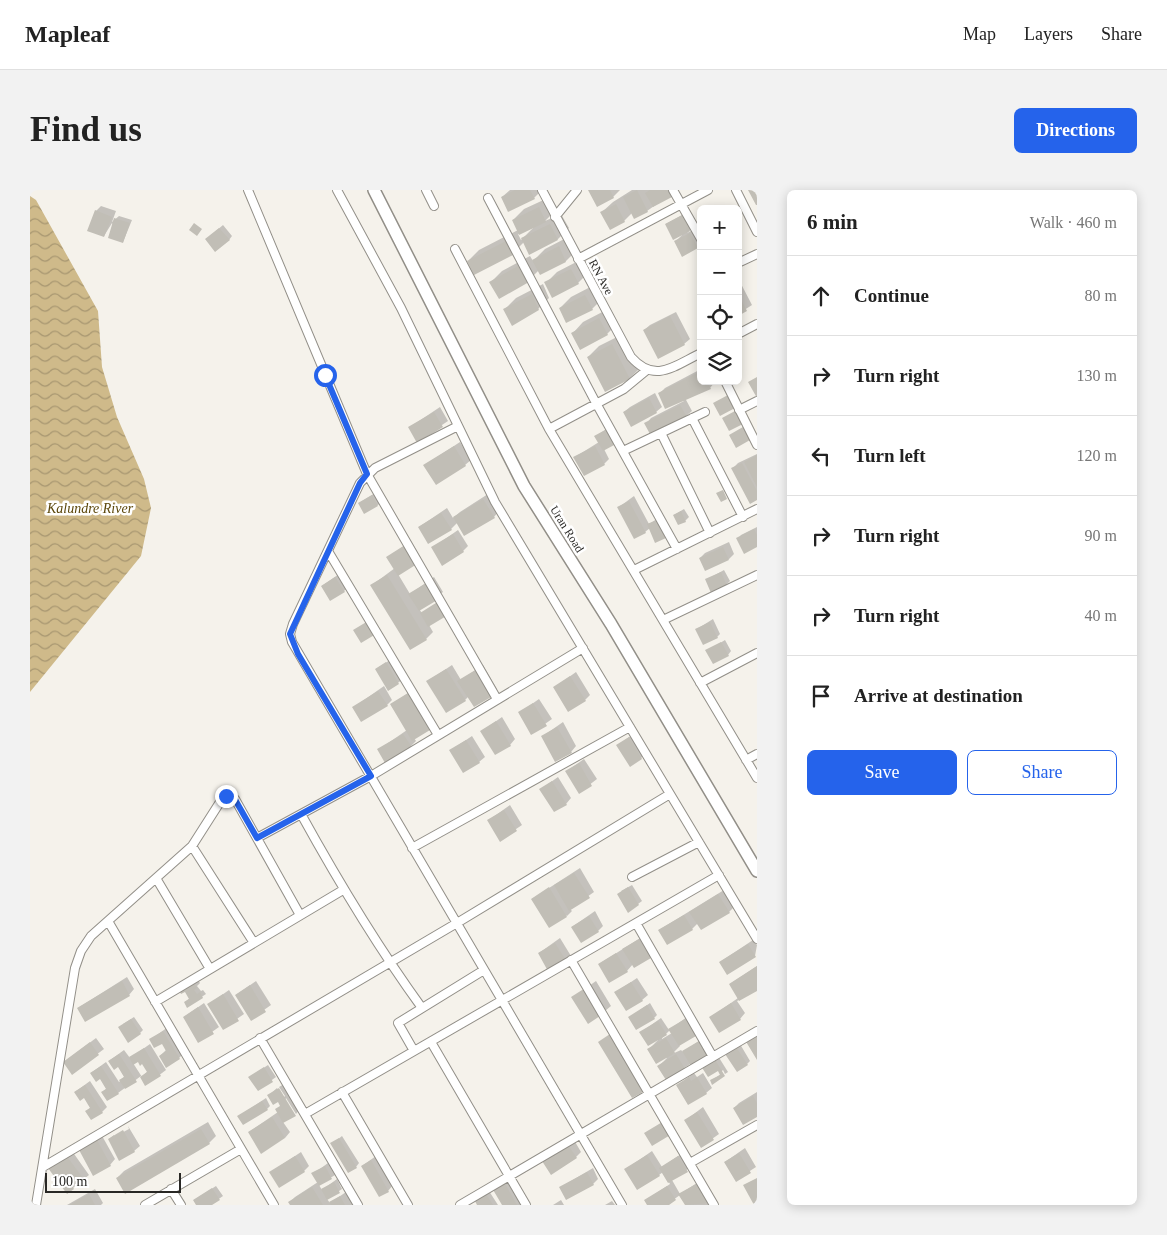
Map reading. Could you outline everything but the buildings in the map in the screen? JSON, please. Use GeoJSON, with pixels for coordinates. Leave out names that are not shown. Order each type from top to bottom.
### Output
{"type":"FeatureCollection","features":[{"type":"Feature","properties":{"kind":"main road","name":"Uran Road"},"geometry":{"type":"LineString","coordinates":[[374,190],[524,486],[611,624],[757,871]]}},
{"type":"Feature","properties":{"kind":"street"},"geometry":{"type":"LineString","coordinates":[[248,190],[367,474],[497,699]]}},
{"type":"Feature","properties":{"kind":"street"},"geometry":{"type":"LineString","coordinates":[[337,190],[379,266],[495,502],[757,938]]}},
{"type":"Feature","properties":{"kind":"street"},"geometry":{"type":"LineString","coordinates":[[426,190],[434,206]]}},
{"type":"Feature","properties":{"kind":"street","name":"RN Ave"},"geometry":{"type":"LineString","coordinates":[[542,190],[631,357],[647,370]]}},
{"type":"Feature","properties":{"kind":"street"},"geometry":{"type":"LineString","coordinates":[[555,217],[577,190]]}},
{"type":"Feature","properties":{"kind":"street"},"geometry":{"type":"LineString","coordinates":[[673,190],[697,233]]}},
{"type":"Feature","properties":{"kind":"street"},"geometry":{"type":"LineString","coordinates":[[578,259],[708,190]]}},
{"type":"Feature","properties":{"kind":"street"},"geometry":{"type":"LineString","coordinates":[[736,190],[757,232]]}},
{"type":"Feature","properties":{"kind":"street"},"geometry":{"type":"LineString","coordinates":[[488,198],[596,404],[677,549]]}},
{"type":"Feature","properties":{"kind":"street"},"geometry":{"type":"LineString","coordinates":[[455,249],[549,429],[757,778]]}},
{"type":"Feature","properties":{"kind":"street"},"geometry":{"type":"LineString","coordinates":[[742,261],[757,254]]}},
{"type":"Feature","properties":{"kind":"street"},"geometry":{"type":"LineString","coordinates":[[742,332],[757,324]]}},
{"type":"Feature","properties":{"kind":"street"},"geometry":{"type":"LineString","coordinates":[[549,429],[631,384],[647,370],[664,371],[697,355]]}},
{"type":"Feature","properties":{"kind":"street"},"geometry":{"type":"LineString","coordinates":[[727,385],[757,445]]}},
{"type":"Feature","properties":{"kind":"street"},"geometry":{"type":"LineString","coordinates":[[739,410],[757,401]]}},
{"type":"Feature","properties":{"kind":"street"},"geometry":{"type":"LineString","coordinates":[[623,451],[705,412]]}},
{"type":"Feature","properties":{"kind":"street"},"geometry":{"type":"LineString","coordinates":[[692,418],[742,516]]}},
{"type":"Feature","properties":{"kind":"street"},"geometry":{"type":"LineString","coordinates":[[458,426],[367,474],[360,483],[290,634],[298,654],[582,1133],[622,1205]]}},
{"type":"Feature","properties":{"kind":"street"},"geometry":{"type":"LineString","coordinates":[[661,433],[710,533]]}},
{"type":"Feature","properties":{"kind":"street"},"geometry":{"type":"LineString","coordinates":[[634,570],[757,509]]}},
{"type":"Feature","properties":{"kind":"street"},"geometry":{"type":"LineString","coordinates":[[328,551],[438,735]]}},
{"type":"Feature","properties":{"kind":"street"},"geometry":{"type":"LineString","coordinates":[[663,620],[757,575]]}},
{"type":"Feature","properties":{"kind":"street"},"geometry":{"type":"LineString","coordinates":[[257,838],[371,776],[583,648]]}},
{"type":"Feature","properties":{"kind":"street"},"geometry":{"type":"LineString","coordinates":[[700,683],[757,653]]}},
{"type":"Feature","properties":{"kind":"street"},"geometry":{"type":"LineString","coordinates":[[412,848],[630,728]]}},
{"type":"Feature","properties":{"kind":"street"},"geometry":{"type":"LineString","coordinates":[[746,760],[757,754]]}},
{"type":"Feature","properties":{"kind":"street"},"geometry":{"type":"LineString","coordinates":[[43,1167],[457,923],[670,794]]}},
{"type":"Feature","properties":{"kind":"street"},"geometry":{"type":"LineString","coordinates":[[36,1205],[75,968],[81,951],[91,936],[192,846],[222,799],[228,795],[235,799],[300,915]]}},
{"type":"Feature","properties":{"kind":"street"},"geometry":{"type":"LineString","coordinates":[[301,814],[343,890],[389,963],[422,1008]]}},
{"type":"Feature","properties":{"kind":"street"},"geometry":{"type":"LineString","coordinates":[[632,877],[699,842]]}},
{"type":"Feature","properties":{"kind":"street"},"geometry":{"type":"LineString","coordinates":[[192,846],[254,942]]}},
{"type":"Feature","properties":{"kind":"street"},"geometry":{"type":"LineString","coordinates":[[305,1114],[719,875]]}},
{"type":"Feature","properties":{"kind":"street"},"geometry":{"type":"LineString","coordinates":[[156,878],[210,969]]}},
{"type":"Feature","properties":{"kind":"street"},"geometry":{"type":"LineString","coordinates":[[155,1002],[343,890]]}},
{"type":"Feature","properties":{"kind":"street"},"geometry":{"type":"LineString","coordinates":[[108,921],[274,1205]]}},
{"type":"Feature","properties":{"kind":"street"},"geometry":{"type":"LineString","coordinates":[[636,923],[713,1057]]}},
{"type":"Feature","properties":{"kind":"street"},"geometry":{"type":"LineString","coordinates":[[571,960],[714,1205]]}},
{"type":"Feature","properties":{"kind":"street"},"geometry":{"type":"LineString","coordinates":[[414,1051],[398,1023],[484,970]]}},
{"type":"Feature","properties":{"kind":"street"},"geometry":{"type":"LineString","coordinates":[[465,1204],[509,1176],[757,1031]]}},
{"type":"Feature","properties":{"kind":"street"},"geometry":{"type":"LineString","coordinates":[[260,1038],[358,1205]]}},
{"type":"Feature","properties":{"kind":"street"},"geometry":{"type":"LineString","coordinates":[[430,1042],[526,1205]]}},
{"type":"Feature","properties":{"kind":"street"},"geometry":{"type":"LineString","coordinates":[[342,1092],[408,1205]]}},
{"type":"Feature","properties":{"kind":"street"},"geometry":{"type":"LineString","coordinates":[[690,1163],[757,1125]]}},
{"type":"Feature","properties":{"kind":"street"},"geometry":{"type":"LineString","coordinates":[[145,1205],[240,1149]]}},
{"type":"Feature","properties":{"kind":"street"},"geometry":{"type":"LineString","coordinates":[[171,1189],[180,1205]]}},
{"type":"Feature","properties":{"kind":"water","name":"Kalundre River"},"geometry":{"type":"Polygon","coordinates":[[[30,196],[36,200],[98,311],[102,367],[117,417],[144,479],[151,508],[141,556],[30,692],[30,196]]]}},
{"type":"Feature","properties":{"kind":"route"},"geometry":{"type":"LineString","coordinates":[[226,796],[233,796],[257,838],[371,776],[298,654],[290,634],[360,483],[367,474],[325,375]]}}]}
